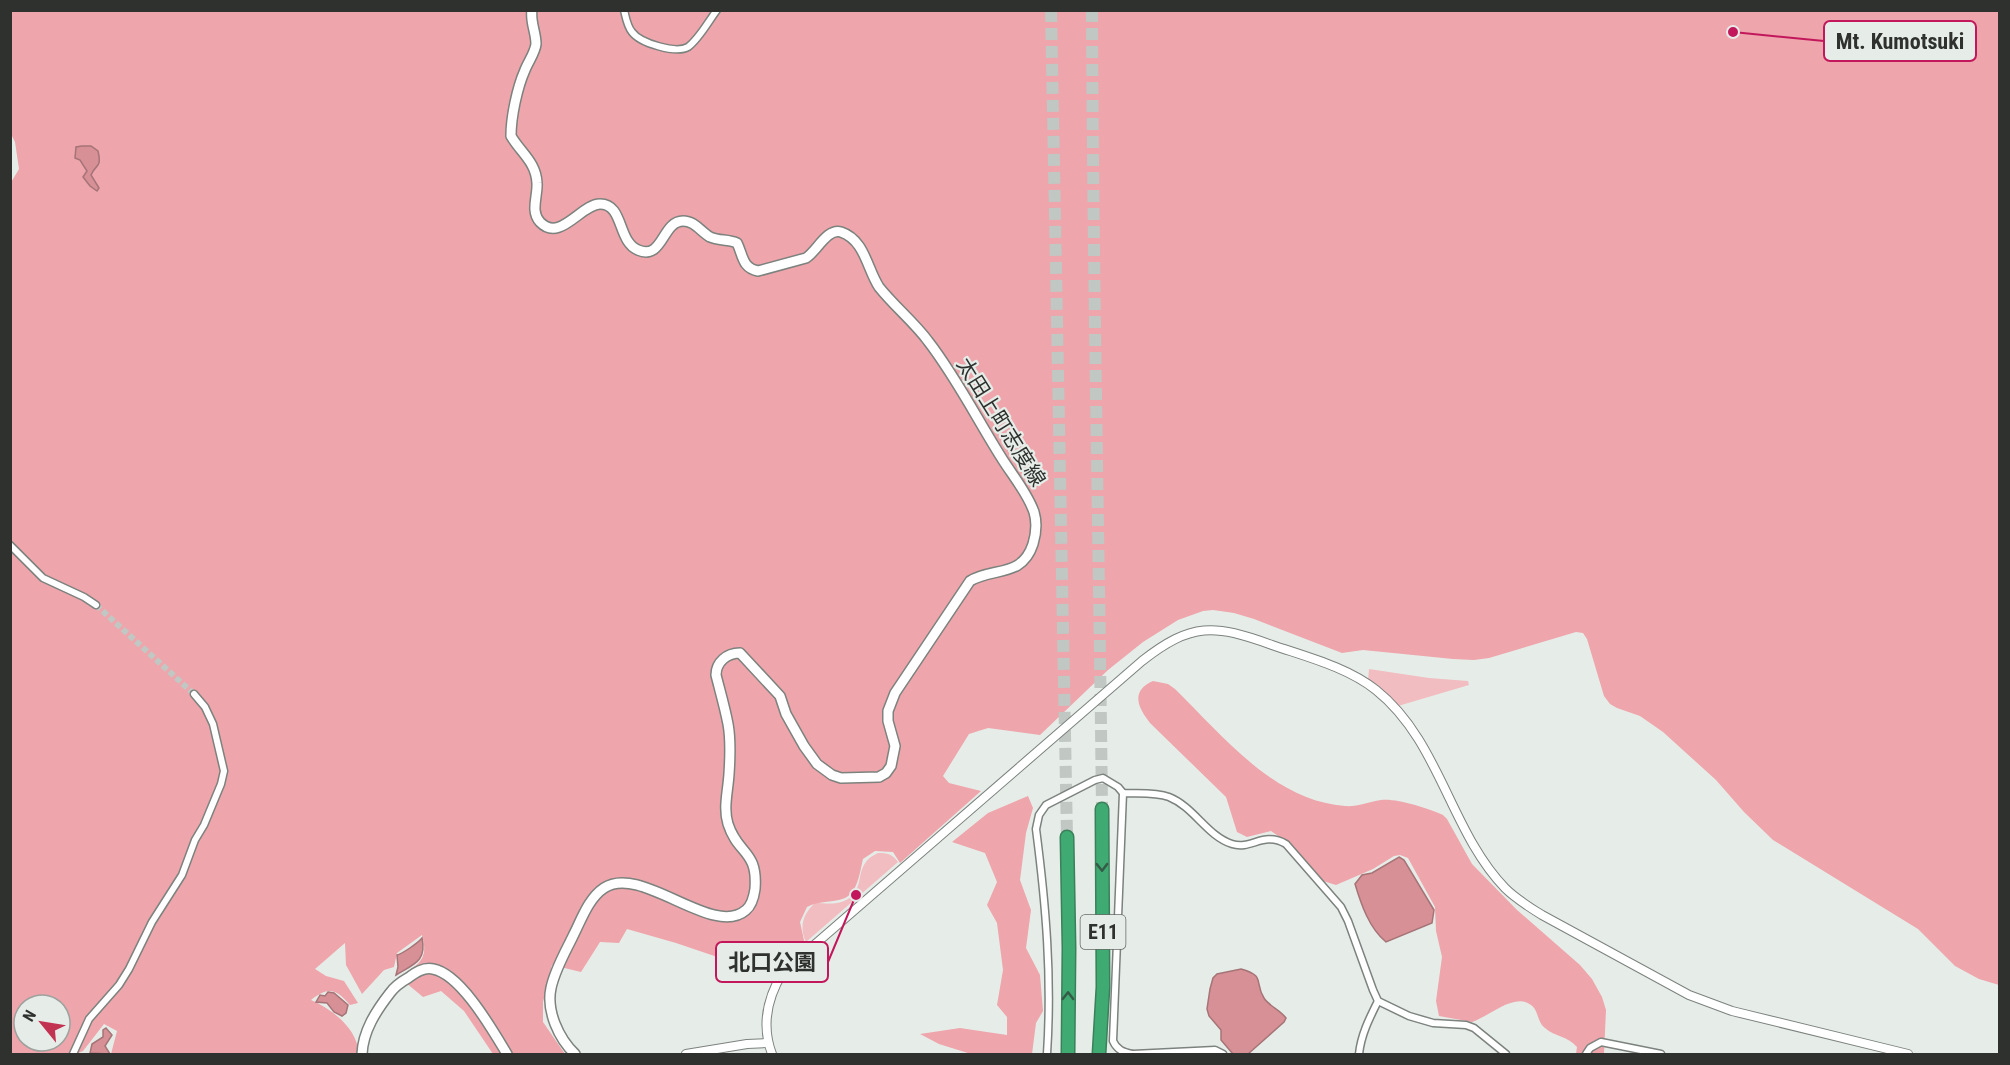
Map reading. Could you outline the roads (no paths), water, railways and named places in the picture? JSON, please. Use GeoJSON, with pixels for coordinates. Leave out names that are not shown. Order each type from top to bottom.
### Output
{"type":"FeatureCollection","features":[{"type":"Feature","properties":{"kind":"highway","name":"E11"},"geometry":{"type":"LineString","coordinates":[[1099,1054],[1103,987],[1102,809]]}},
{"type":"Feature","properties":{"kind":"highway","name":"E11"},"geometry":{"type":"LineString","coordinates":[[1067,837],[1068,1054]]}},
{"type":"Feature","properties":{"kind":"main road","name":"太田上町志度線"},"geometry":{"type":"LineString","coordinates":[[532,10],[536,43],[521,81],[511,136],[531,161],[536,172],[537,193],[534,213],[539,221],[545,226],[560,227],[592,206],[601,204],[608,206],[618,216],[627,242],[641,252],[656,249],[678,222],[691,222],[709,236],[737,243],[745,265],[750,270],[758,271],[806,258],[813,254],[832,232],[840,232],[850,237],[863,252],[879,286],[926,338],[941,359],[1027,496],[1034,514],[1036,528],[1029,553],[1015,567],[970,580],[895,693],[888,711],[888,721],[895,746],[894,756],[886,773],[879,777],[840,778],[824,771],[804,746],[786,714],[780,696],[740,653],[736,652],[725,657],[716,667],[728,725],[729,774],[725,813],[734,838],[754,864],[756,873],[752,903],[738,914],[718,915],[696,909],[642,886],[617,883],[597,893],[579,924],[557,972],[550,995],[550,1007],[557,1027],[567,1047],[575,1054]]}},
{"type":"Feature","properties":{"kind":"main road"},"geometry":{"type":"LineString","coordinates":[[362,1054],[365,1036],[373,1018],[394,988],[424,969],[433,969],[443,973],[461,987],[507,1054]]}},
{"type":"Feature","properties":{"kind":"street"},"geometry":{"type":"LineString","coordinates":[[624,10],[634,35],[650,44],[678,50],[685,49],[692,44],[717,10]]}},
{"type":"Feature","properties":{"kind":"street"},"geometry":{"type":"LineString","coordinates":[[10,545],[43,578],[96,605]]}},
{"type":"Feature","properties":{"kind":"street"},"geometry":{"type":"LineString","coordinates":[[772,1054],[766,1035],[768,1010],[775,986],[783,972],[1142,661],[1163,645],[1189,632],[1214,629],[1260,640],[1340,670],[1366,683],[1381,694],[1412,729],[1491,872],[1521,902],[1542,915],[1689,995],[1710,1004],[1908,1054]]}},
{"type":"Feature","properties":{"kind":"street"},"geometry":{"type":"LineString","coordinates":[[72,1054],[89,1019],[129,969],[152,922],[182,874],[195,840],[217,797],[224,771],[221,754],[213,724],[205,707],[194,694]]}},
{"type":"Feature","properties":{"kind":"street"},"geometry":{"type":"LineString","coordinates":[[1047,1054],[1050,1009],[1049,944],[1036,829],[1039,815],[1046,805],[1103,778],[1123,793],[1113,1041],[1121,1051],[1132,1054],[1215,1050],[1223,1054]]}},
{"type":"Feature","properties":{"kind":"street"},"geometry":{"type":"LineString","coordinates":[[1123,793],[1170,798],[1189,810],[1218,836],[1230,843],[1238,845],[1268,838],[1286,844],[1341,907],[1378,1001],[1421,1021],[1466,1025],[1474,1028],[1506,1054]]}},
{"type":"Feature","properties":{"kind":"street"},"geometry":{"type":"LineString","coordinates":[[1359,1054],[1366,1024],[1378,1001]]}},
{"type":"Feature","properties":{"kind":"street"},"geometry":{"type":"LineString","coordinates":[[686,1054],[767,1042]]}},
{"type":"Feature","properties":{"kind":"street"},"geometry":{"type":"LineString","coordinates":[[1586,1054],[1590,1048],[1601,1042],[1661,1054]]}},
{"type":"Feature","properties":{"kind":"tunnel"},"geometry":{"type":"LineString","coordinates":[[1051,10],[1067,837]]}},
{"type":"Feature","properties":{"kind":"tunnel"},"geometry":{"type":"LineString","coordinates":[[1092,10],[1102,809]]}},
{"type":"Feature","properties":{"kind":"tunnel"},"geometry":{"type":"LineString","coordinates":[[96,605],[194,694]]}},
{"type":"Feature","properties":{"kind":"place","name":"Mt. Kumotsuki"},"geometry":{"type":"Point","coordinates":[1733,32]}},
{"type":"Feature","properties":{"kind":"place","name":"北口公園"},"geometry":{"type":"Point","coordinates":[856,895]}}]}
